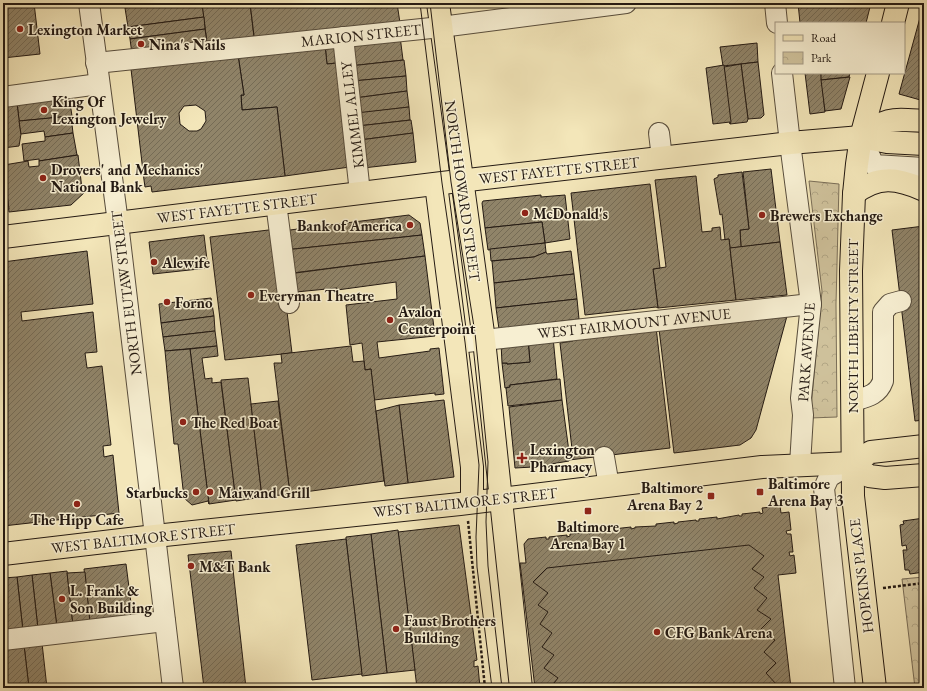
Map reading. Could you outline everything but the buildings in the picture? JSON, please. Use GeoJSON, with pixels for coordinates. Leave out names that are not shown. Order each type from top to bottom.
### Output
{"type":"FeatureCollection","features":[{"type":"Feature","properties":{"kind":"main road","name":"NORTH HOWARD STREET"},"geometry":{"type":"LineString","coordinates":[[438,3],[461,181],[484,340],[521,688]]}},
{"type":"Feature","properties":{"kind":"main road"},"geometry":{"type":"LineString","coordinates":[[893,22],[898,3]]}},
{"type":"Feature","properties":{"kind":"main road","name":"NORTH LIBERTY STREET"},"geometry":{"type":"LineString","coordinates":[[852,463],[853,401],[851,271],[854,194],[861,137],[878,74]]}},
{"type":"Feature","properties":{"kind":"main road"},"geometry":{"type":"LineString","coordinates":[[861,137],[878,124],[888,121],[924,121]]}},
{"type":"Feature","properties":{"kind":"main road","name":"WEST FAYETTE STREET"},"geometry":{"type":"LineString","coordinates":[[3,237],[461,181],[790,144],[861,137],[887,142],[924,144]]}},
{"type":"Feature","properties":{"kind":"main road"},"geometry":{"type":"LineString","coordinates":[[854,194],[861,188],[877,181],[896,180],[924,190]]}},
{"type":"Feature","properties":{"kind":"main road","name":"NORTH HOWARD STREET"},"geometry":{"type":"LineString","coordinates":[[436,184],[472,467],[470,510]]}},
{"type":"Feature","properties":{"kind":"main road","name":"WEST BALTIMORE STREET"},"geometry":{"type":"LineString","coordinates":[[3,554],[155,536],[470,510],[501,499],[762,467],[852,463],[871,452],[924,446]]}},
{"type":"Feature","properties":{"kind":"main road"},"geometry":{"type":"LineString","coordinates":[[852,463],[869,476],[885,478],[924,475]]}},
{"type":"Feature","properties":{"kind":"main road","name":"HOPKINS PLACE"},"geometry":{"type":"LineString","coordinates":[[852,463],[852,496],[875,688]]}},
{"type":"Feature","properties":{"kind":"street","name":"NORTH EUTAW STREET"},"geometry":{"type":"LineString","coordinates":[[89,3],[98,84],[118,223],[173,688]]}},
{"type":"Feature","properties":{"kind":"street","name":"MARION STREET"},"geometry":{"type":"LineString","coordinates":[[96,63],[441,27],[626,3]]}},
{"type":"Feature","properties":{"kind":"street"},"geometry":{"type":"LineString","coordinates":[[775,3],[777,22]]}},
{"type":"Feature","properties":{"kind":"street","name":"KIMMEL ALLEY"},"geometry":{"type":"LineString","coordinates":[[343,37],[360,193]]}},
{"type":"Feature","properties":{"kind":"street","name":"PARK AVENUE"},"geometry":{"type":"LineString","coordinates":[[782,74],[811,304],[801,398],[803,415],[800,465]]}},
{"type":"Feature","properties":{"kind":"street"},"geometry":{"type":"LineString","coordinates":[[3,97],[98,84]]}},
{"type":"Feature","properties":{"kind":"street"},"geometry":{"type":"LineString","coordinates":[[659,134],[662,158]]}},
{"type":"Feature","properties":{"kind":"street"},"geometry":{"type":"LineString","coordinates":[[861,137],[874,165],[924,168]]}},
{"type":"Feature","properties":{"kind":"street"},"geometry":{"type":"LineString","coordinates":[[276,204],[288,303]]}},
{"type":"Feature","properties":{"kind":"street"},"geometry":{"type":"LineString","coordinates":[[853,401],[869,397],[876,393],[881,387],[883,381],[883,312],[890,304],[901,301]]}},
{"type":"Feature","properties":{"kind":"street","name":"WEST FAIRMOUNT AVENUE"},"geometry":{"type":"LineString","coordinates":[[457,343],[811,304]]}},
{"type":"Feature","properties":{"kind":"street"},"geometry":{"type":"LineString","coordinates":[[604,458],[609,486]]}},
{"type":"Feature","properties":{"kind":"street"},"geometry":{"type":"LineString","coordinates":[[845,688],[824,488],[829,477],[852,463]]}},
{"type":"Feature","properties":{"kind":"street"},"geometry":{"type":"LineString","coordinates":[[3,640],[165,621]]}},
{"type":"Feature","properties":{"kind":"path"},"geometry":{"type":"LineString","coordinates":[[470,510],[485,688]]}},
{"type":"Feature","properties":{"kind":"path"},"geometry":{"type":"LineString","coordinates":[[863,590],[924,583]]}},
{"type":"Feature","properties":{"kind":"green space"},"geometry":{"type":"Polygon","coordinates":[[[809,181],[839,184],[836,304],[837,417],[810,418],[822,291],[809,181]]]}},
{"type":"Feature","properties":{"kind":"green space"},"geometry":{"type":"Polygon","coordinates":[[[924,577],[924,688],[915,688],[902,579],[924,577]]]}},
{"type":"Feature","properties":{"kind":"tram line"},"geometry":{"type":"LineString","coordinates":[[420,3],[442,183],[465,342],[479,465],[476,537],[477,567],[492,688]]}},
{"type":"Feature","properties":{"kind":"tram line"},"geometry":{"type":"LineString","coordinates":[[430,3],[451,182],[475,333],[488,462],[486,522],[488,566],[502,688]]}},
{"type":"Feature","properties":{"kind":"place","name":"Lexington Market"},"geometry":{"type":"Point","coordinates":[20,29]}},
{"type":"Feature","properties":{"kind":"place","name":"Nina's Nails"},"geometry":{"type":"Point","coordinates":[141,44]}},
{"type":"Feature","properties":{"kind":"place","name":"King Of Lexington Jewelry"},"geometry":{"type":"Point","coordinates":[44,110]}},
{"type":"Feature","properties":{"kind":"place","name":"Drovers' and Mechanics' National Bank"},"geometry":{"type":"Point","coordinates":[43,178]}},
{"type":"Feature","properties":{"kind":"place","name":"McDonald's"},"geometry":{"type":"Point","coordinates":[525,213]}},
{"type":"Feature","properties":{"kind":"place","name":"Brewers Exchange"},"geometry":{"type":"Point","coordinates":[762,215]}},
{"type":"Feature","properties":{"kind":"place","name":"Bank of America"},"geometry":{"type":"Point","coordinates":[410,225]}},
{"type":"Feature","properties":{"kind":"place","name":"Alewife"},"geometry":{"type":"Point","coordinates":[154,262]}},
{"type":"Feature","properties":{"kind":"place","name":"Everyman Theatre"},"geometry":{"type":"Point","coordinates":[251,295]}},
{"type":"Feature","properties":{"kind":"place","name":"Forno"},"geometry":{"type":"Point","coordinates":[167,302]}},
{"type":"Feature","properties":{"kind":"place","name":"Avalon Centerpoint"},"geometry":{"type":"Point","coordinates":[390,320]}},
{"type":"Feature","properties":{"kind":"place","name":"The Red Boat"},"geometry":{"type":"Point","coordinates":[183,422]}},
{"type":"Feature","properties":{"kind":"place","name":"Lexington Pharmacy"},"geometry":{"type":"Point","coordinates":[522,458]}},
{"type":"Feature","properties":{"kind":"place","name":"Starbucks"},"geometry":{"type":"Point","coordinates":[196,492]}},
{"type":"Feature","properties":{"kind":"place","name":"Maiwand Grill"},"geometry":{"type":"Point","coordinates":[210,492]}},
{"type":"Feature","properties":{"kind":"place","name":"Baltimore Arena Bay 3"},"geometry":{"type":"Point","coordinates":[760,492]}},
{"type":"Feature","properties":{"kind":"place","name":"Baltimore Arena Bay 2"},"geometry":{"type":"Point","coordinates":[711,496]}},
{"type":"Feature","properties":{"kind":"place","name":"The Hipp Cafe"},"geometry":{"type":"Point","coordinates":[77,504]}},
{"type":"Feature","properties":{"kind":"place","name":"Baltimore Arena Bay 1"},"geometry":{"type":"Point","coordinates":[588,511]}},
{"type":"Feature","properties":{"kind":"place","name":"M&T Bank"},"geometry":{"type":"Point","coordinates":[191,566]}},
{"type":"Feature","properties":{"kind":"place","name":"L. Frank & Son Building"},"geometry":{"type":"Point","coordinates":[62,599]}},
{"type":"Feature","properties":{"kind":"place","name":"Faust Brothers Building"},"geometry":{"type":"Point","coordinates":[396,629]}},
{"type":"Feature","properties":{"kind":"place","name":"CFG Bank Arena"},"geometry":{"type":"Point","coordinates":[657,632]}}]}
